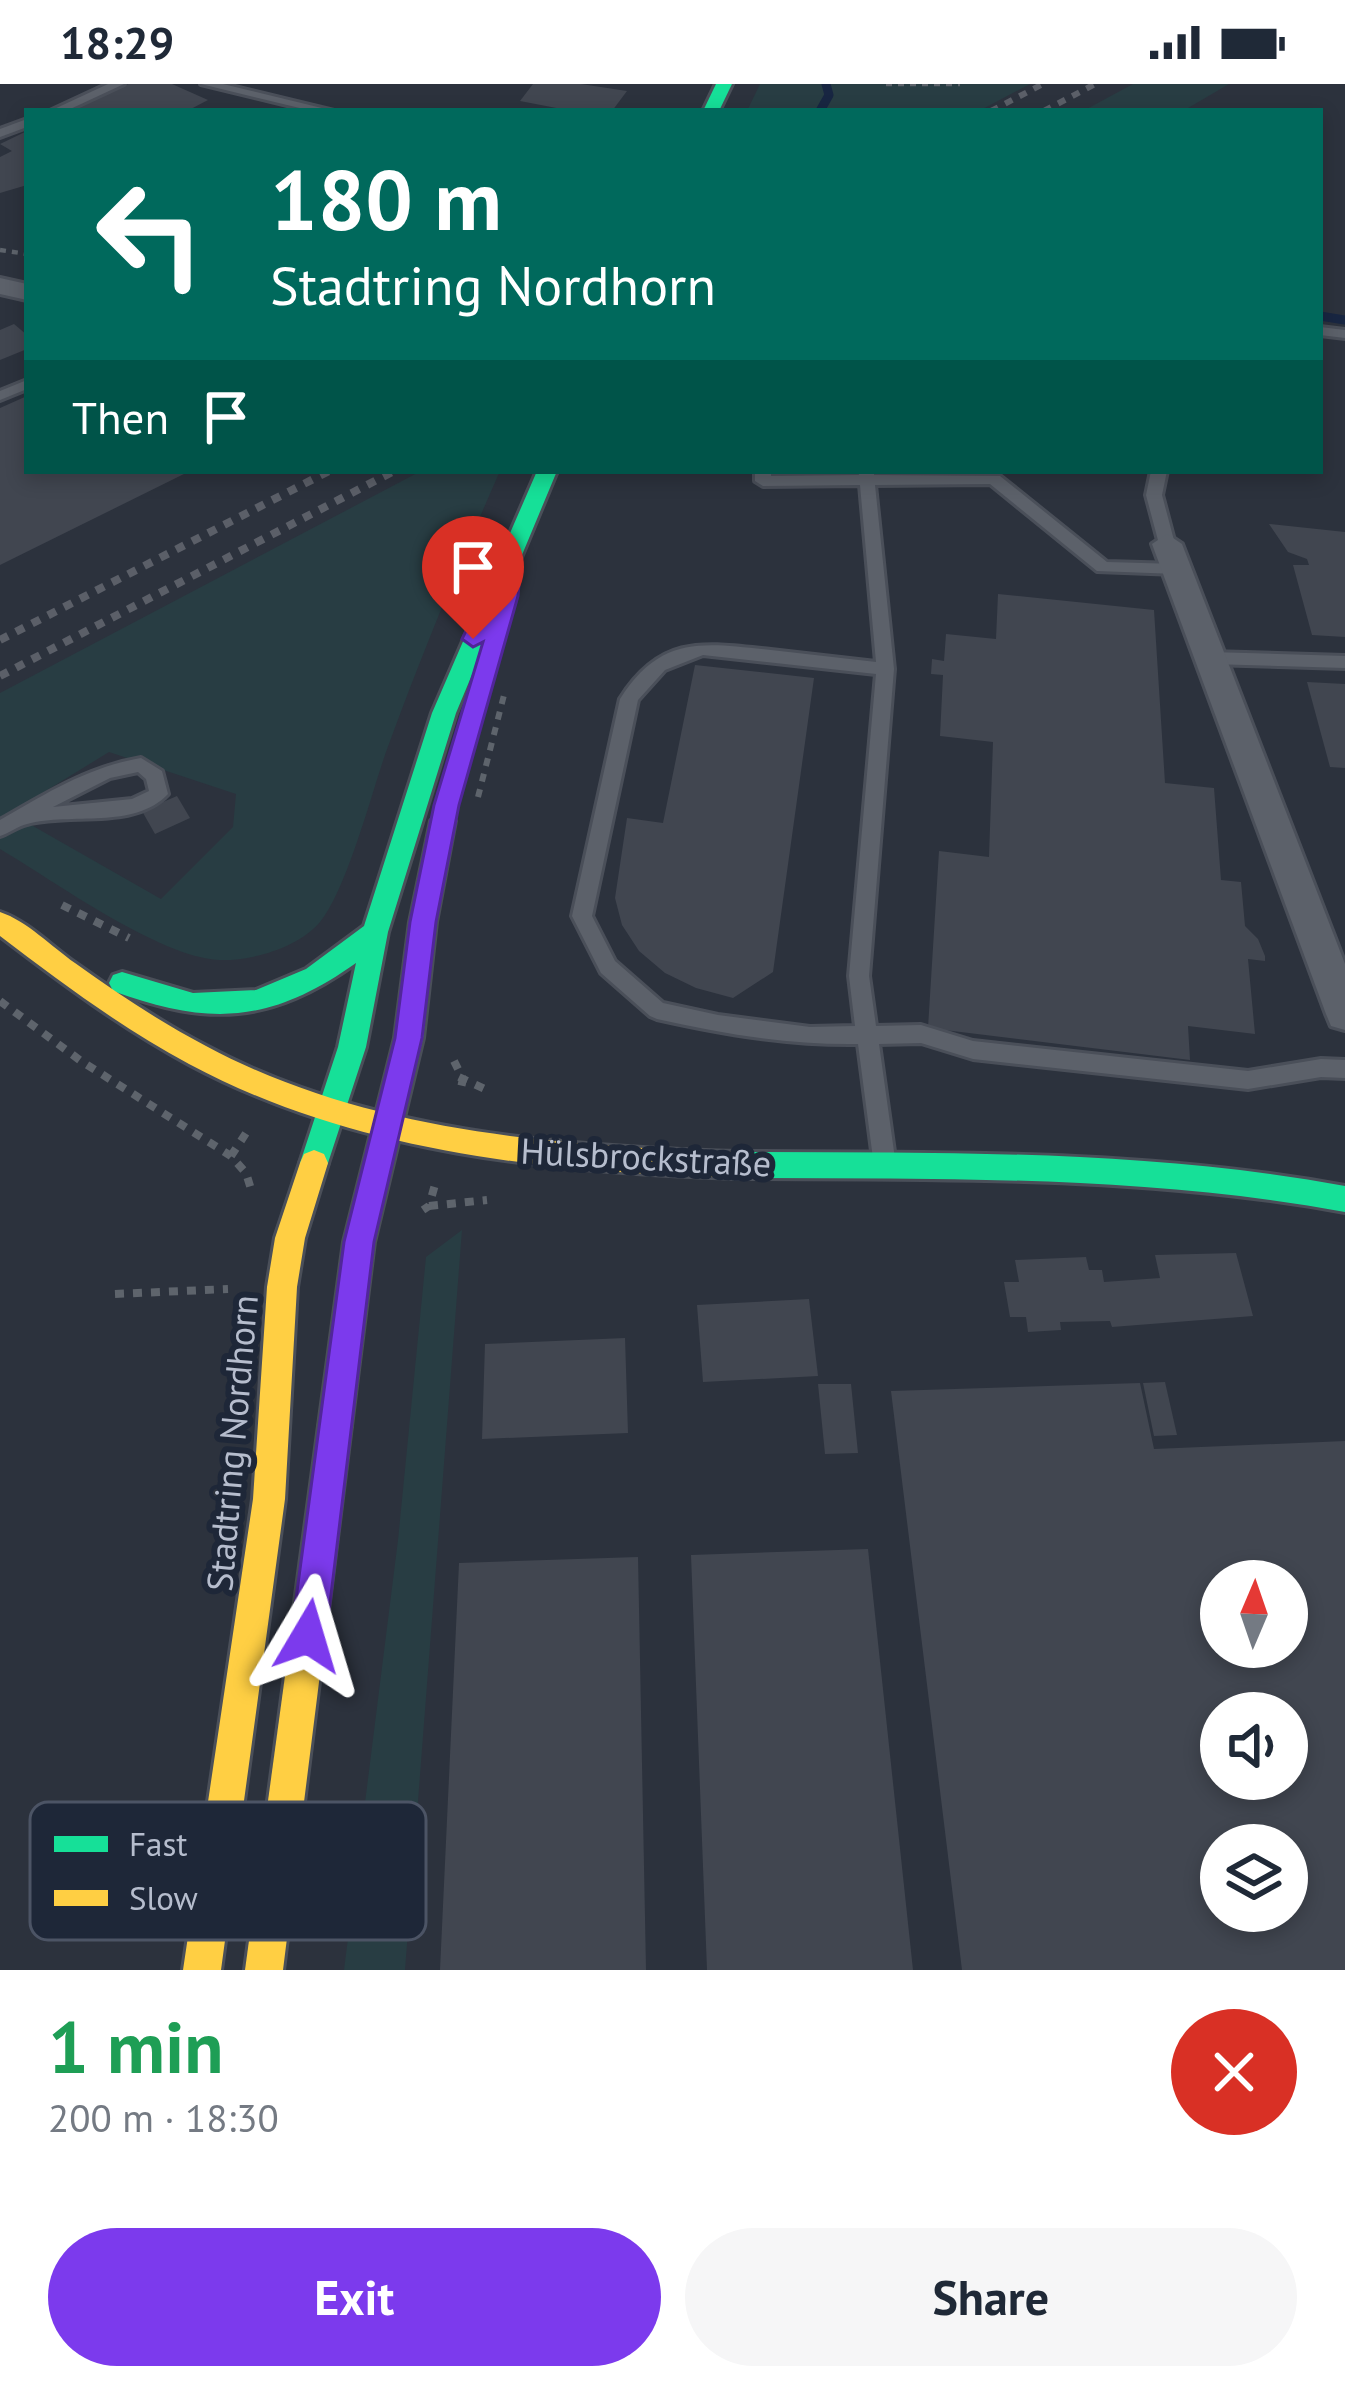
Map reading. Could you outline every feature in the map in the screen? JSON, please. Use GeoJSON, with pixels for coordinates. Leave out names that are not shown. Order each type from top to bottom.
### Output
{"type":"FeatureCollection","features":[{"type":"Feature","properties":{"kind":"main road","name":"Stadtring Nordhorn"},"geometry":{"type":"LineString","coordinates":[[226,1802],[269,1499],[285,1270],[300,1199],[352,1047],[375,932],[444,713],[546,474]]}},
{"type":"Feature","properties":{"kind":"main road","name":"Stadtring Nordhorn"},"geometry":{"type":"LineString","coordinates":[[474,714],[507,596],[510,562]]}},
{"type":"Feature","properties":{"kind":"main road"},"geometry":{"type":"LineString","coordinates":[[286,1802],[359,1242],[390,1124],[447,805]]}},
{"type":"Feature","properties":{"kind":"main road","name":"Hülsbrockstraße"},"geometry":{"type":"LineString","coordinates":[[0,922],[38,952],[192,1050],[273,1090],[496,1148],[660,1165],[1082,1165],[1159,1170],[1345,1198]]}},
{"type":"Feature","properties":{"kind":"main road"},"geometry":{"type":"LineString","coordinates":[[38,952],[177,1004],[210,1005],[274,997],[347,958],[375,932]]}},
{"type":"Feature","properties":{"kind":"main road","name":"Stadtring Nordhorn"},"geometry":{"type":"LineString","coordinates":[[202,1970],[206,1940]]}},
{"type":"Feature","properties":{"kind":"main road"},"geometry":{"type":"LineString","coordinates":[[264,1970],[268,1940]]}},
{"type":"Feature","properties":{"kind":"street"},"geometry":{"type":"LineString","coordinates":[[1172,556],[1345,1014]]}},
{"type":"Feature","properties":{"kind":"lane"},"geometry":{"type":"LineString","coordinates":[[63,108],[118,84]]}},
{"type":"Feature","properties":{"kind":"lane"},"geometry":{"type":"LineString","coordinates":[[207,84],[315,108]]}},
{"type":"Feature","properties":{"kind":"lane"},"geometry":{"type":"LineString","coordinates":[[763,474],[763,481],[868,476],[994,479],[1103,567],[1172,556],[1154,495],[1158,474]]}},
{"type":"Feature","properties":{"kind":"lane"},"geometry":{"type":"LineString","coordinates":[[868,476],[885,669],[859,976],[885,1166]]}},
{"type":"Feature","properties":{"kind":"lane"},"geometry":{"type":"LineString","coordinates":[[885,669],[703,649],[678,655],[645,673],[629,699],[582,916],[608,967],[657,1010],[810,1036],[921,1034],[973,1050],[1248,1080],[1321,1068],[1345,1069]]}},
{"type":"Feature","properties":{"kind":"lane"},"geometry":{"type":"LineString","coordinates":[[1210,658],[1345,662]]}},
{"type":"Feature","properties":{"kind":"lane"},"geometry":{"type":"LineString","coordinates":[[0,829],[21,817],[119,767],[141,765],[155,776],[159,794],[135,806],[21,817]]}},
{"type":"Feature","properties":{"kind":"path"},"geometry":{"type":"LineString","coordinates":[[886,84],[960,84]]}},
{"type":"Feature","properties":{"kind":"path"},"geometry":{"type":"LineString","coordinates":[[477,801],[506,691]]}},
{"type":"Feature","properties":{"kind":"path"},"geometry":{"type":"LineString","coordinates":[[42,895],[144,945]]}},
{"type":"Feature","properties":{"kind":"path"},"geometry":{"type":"LineString","coordinates":[[0,1001],[81,1061],[231,1156],[246,1173],[252,1190]]}},
{"type":"Feature","properties":{"kind":"path"},"geometry":{"type":"LineString","coordinates":[[449,1042],[463,1078]]}},
{"type":"Feature","properties":{"kind":"path"},"geometry":{"type":"LineString","coordinates":[[231,1156],[243,1139]]}},
{"type":"Feature","properties":{"kind":"path"},"geometry":{"type":"LineString","coordinates":[[115,1294],[242,1289]]}},
{"type":"Feature","properties":{"kind":"green space"},"geometry":{"type":"Polygon","coordinates":[[[760,84],[1030,84],[985,108],[748,108],[760,84]]]}},
{"type":"Feature","properties":{"kind":"green space"},"geometry":{"type":"Polygon","coordinates":[[[1133,84],[1229,84],[1188,108],[1089,108],[1133,84]]]}},
{"type":"Feature","properties":{"kind":"green space"},"geometry":{"type":"Polygon","coordinates":[[[415,474],[499,474],[413,681],[340,888],[320,922],[287,946],[246,958],[195,956],[107,915],[0,849],[0,838],[26,822],[161,899],[233,827],[236,794],[109,752],[0,819],[0,693],[415,474]]]}},
{"type":"Feature","properties":{"kind":"green space"},"geometry":{"type":"Polygon","coordinates":[[[462,1230],[418,1802],[365,1802],[398,1540],[426,1257],[462,1230]]]}},
{"type":"Feature","properties":{"kind":"green space"},"geometry":{"type":"Polygon","coordinates":[[[348,1940],[407,1940],[405,1970],[344,1970],[348,1940]]]}},
{"type":"Feature","properties":{"kind":"building"},"geometry":{"type":"Polygon","coordinates":[[[128,84],[172,84],[208,100],[193,108],[76,108],[128,84]]]}},
{"type":"Feature","properties":{"kind":"building"},"geometry":{"type":"Polygon","coordinates":[[[533,84],[627,91],[614,108],[556,108],[520,101],[533,84]]]}},
{"type":"Feature","properties":{"kind":"building"},"geometry":{"type":"Polygon","coordinates":[[[24,132],[24,186],[0,193],[0,157],[12,151],[0,144],[24,132]]]}},
{"type":"Feature","properties":{"kind":"building"},"geometry":{"type":"Polygon","coordinates":[[[14,324],[24,332],[24,350],[0,360],[0,330],[14,324]]]}},
{"type":"Feature","properties":{"kind":"building"},"geometry":{"type":"Polygon","coordinates":[[[24,397],[24,474],[184,474],[0,565],[0,408],[24,397]]]}},
{"type":"Feature","properties":{"kind":"building"},"geometry":{"type":"Polygon","coordinates":[[[1269,524],[1345,532],[1345,637],[1312,635],[1293,565],[1309,565],[1307,559],[1288,552],[1269,524]]]}},
{"type":"Feature","properties":{"kind":"building"},"geometry":{"type":"Polygon","coordinates":[[[998,594],[1154,610],[1165,783],[1214,788],[1221,880],[1241,882],[1245,926],[1258,939],[1265,956],[1265,961],[1248,959],[1255,1034],[1188,1026],[1190,1060],[928,1028],[939,851],[989,857],[993,742],[940,736],[943,675],[931,674],[932,659],[944,661],[946,634],[996,639],[998,594]]]}},
{"type":"Feature","properties":{"kind":"building"},"geometry":{"type":"Polygon","coordinates":[[[695,665],[814,678],[773,972],[733,998],[665,973],[639,951],[622,925],[615,898],[627,818],[663,823],[695,665]]]}},
{"type":"Feature","properties":{"kind":"building"},"geometry":{"type":"Polygon","coordinates":[[[1307,682],[1345,684],[1345,768],[1330,767],[1307,682]]]}},
{"type":"Feature","properties":{"kind":"building"},"geometry":{"type":"Polygon","coordinates":[[[177,796],[190,818],[155,834],[142,811],[177,796]]]}},
{"type":"Feature","properties":{"kind":"building"},"geometry":{"type":"Polygon","coordinates":[[[1236,1253],[1253,1316],[1112,1327],[1110,1321],[1060,1322],[1061,1330],[1028,1332],[1026,1317],[1010,1317],[1004,1282],[1019,1282],[1015,1260],[1086,1257],[1089,1270],[1102,1270],[1104,1282],[1160,1278],[1155,1255],[1236,1253]]]}},
{"type":"Feature","properties":{"kind":"building"},"geometry":{"type":"Polygon","coordinates":[[[809,1299],[818,1376],[703,1382],[697,1305],[809,1299]]]}},
{"type":"Feature","properties":{"kind":"building"},"geometry":{"type":"Polygon","coordinates":[[[625,1338],[628,1433],[482,1439],[485,1344],[625,1338]]]}},
{"type":"Feature","properties":{"kind":"building"},"geometry":{"type":"Polygon","coordinates":[[[1165,1382],[1177,1435],[1154,1436],[1143,1383],[1165,1382]]]}},
{"type":"Feature","properties":{"kind":"building"},"geometry":{"type":"Polygon","coordinates":[[[1140,1383],[1154,1449],[1345,1441],[1345,1970],[962,1970],[891,1391],[1140,1383]]]}},
{"type":"Feature","properties":{"kind":"building"},"geometry":{"type":"Polygon","coordinates":[[[818,1384],[851,1384],[858,1453],[825,1454],[818,1384]]]}},
{"type":"Feature","properties":{"kind":"building"},"geometry":{"type":"Polygon","coordinates":[[[868,1549],[913,1970],[707,1970],[691,1555],[868,1549]]]}},
{"type":"Feature","properties":{"kind":"building"},"geometry":{"type":"Polygon","coordinates":[[[638,1557],[646,1970],[440,1970],[459,1563],[638,1557]]]}},
{"type":"Feature","properties":{"kind":"waterway"},"geometry":{"type":"LineString","coordinates":[[822,108],[829,95],[826,84]]}},
{"type":"Feature","properties":{"kind":"waterway"},"geometry":{"type":"LineString","coordinates":[[1323,316],[1345,320]]}},
{"type":"Feature","properties":{"kind":"railway"},"geometry":{"type":"LineString","coordinates":[[997,108],[1043,84]]}},
{"type":"Feature","properties":{"kind":"railway"},"geometry":{"type":"LineString","coordinates":[[1050,108],[1095,84]]}},
{"type":"Feature","properties":{"kind":"railway"},"geometry":{"type":"LineString","coordinates":[[0,640],[323,474]]}},
{"type":"Feature","properties":{"kind":"railway"},"geometry":{"type":"LineString","coordinates":[[0,676],[388,474]]}},
{"type":"Feature","properties":{"kind":"traffic: fast"},"geometry":{"type":"LineString","coordinates":[[712,108],[724,84]]}},
{"type":"Feature","properties":{"kind":"traffic: fast"},"geometry":{"type":"LineString","coordinates":[[314,1163],[352,1047],[375,932],[444,713],[546,474]]}},
{"type":"Feature","properties":{"kind":"traffic: fast"},"geometry":{"type":"LineString","coordinates":[[335,1426],[359,1242],[409,1038],[423,922],[443,821]]}},
{"type":"Feature","properties":{"kind":"traffic: fast"},"geometry":{"type":"LineString","coordinates":[[122,983],[193,1004],[256,1001],[315,977],[375,932]]}},
{"type":"Feature","properties":{"kind":"traffic: fast"},"geometry":{"type":"LineString","coordinates":[[738,1165],[1119,1170],[1270,1185],[1345,1199]]}},
{"type":"Feature","properties":{"kind":"traffic: slow"},"geometry":{"type":"LineString","coordinates":[[0,922],[164,1036],[234,1074],[327,1109],[501,1147],[619,1160],[738,1165]]}},
{"type":"Feature","properties":{"kind":"traffic: slow"},"geometry":{"type":"LineString","coordinates":[[226,1802],[269,1499],[282,1287],[290,1238],[314,1163]]}},
{"type":"Feature","properties":{"kind":"traffic: slow"},"geometry":{"type":"LineString","coordinates":[[286,1802],[335,1426]]}},
{"type":"Feature","properties":{"kind":"traffic: slow"},"geometry":{"type":"LineString","coordinates":[[202,1970],[206,1940]]}},
{"type":"Feature","properties":{"kind":"traffic: slow"},"geometry":{"type":"LineString","coordinates":[[264,1970],[268,1940]]}},
{"type":"Feature","properties":{"kind":"route"},"geometry":{"type":"LineString","coordinates":[[308,1636],[359,1242],[409,1038],[423,922],[447,805],[507,596],[510,562],[473,639]]}}]}
